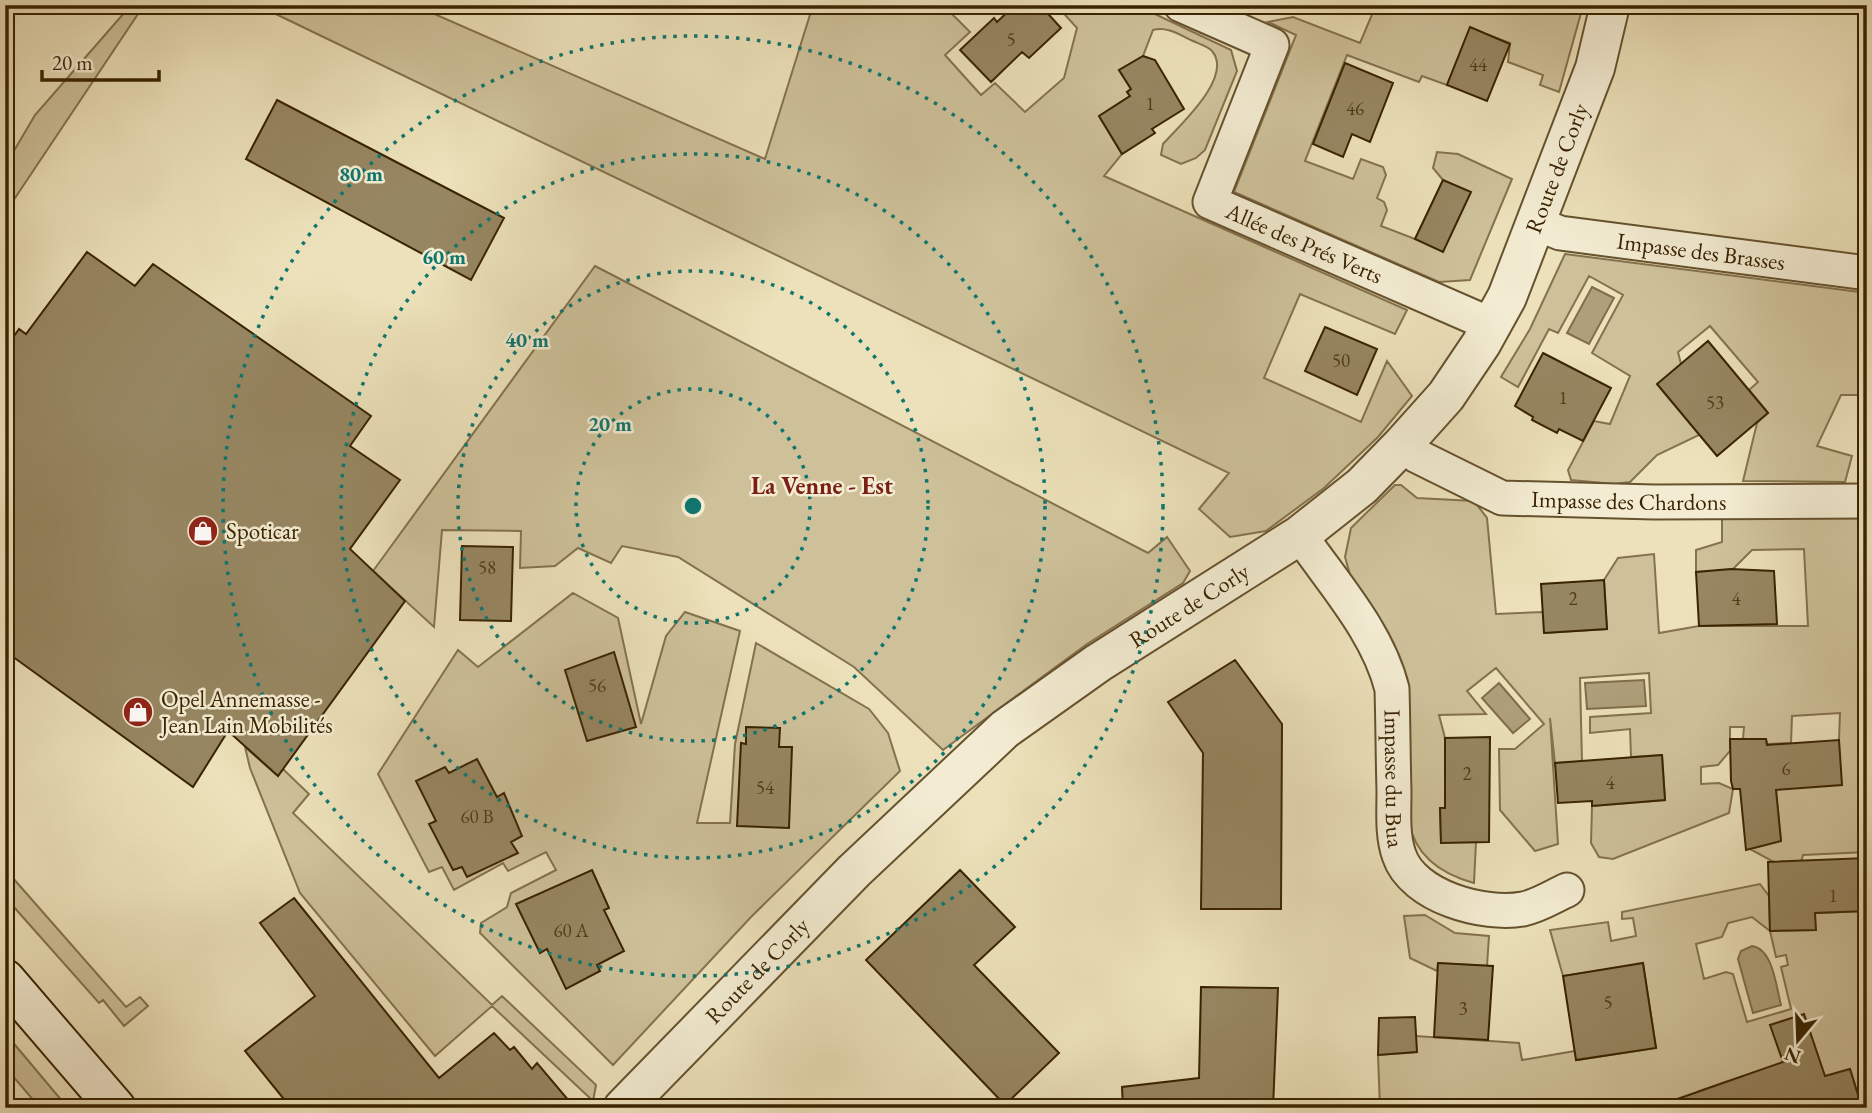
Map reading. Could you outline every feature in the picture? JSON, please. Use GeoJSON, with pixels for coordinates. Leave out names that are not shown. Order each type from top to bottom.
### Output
{"type":"FeatureCollection","features":[{"type":"Feature","properties":{"kind":"street","name":"Allée des Prés Verts"},"geometry":{"type":"LineString","coordinates":[[1181,5],[1272,45],[1210,202],[1492,325]]}},
{"type":"Feature","properties":{"kind":"street","name":"Route de Corly"},"geometry":{"type":"LineString","coordinates":[[623,1108],[854,871],[1005,729],[1098,663],[1300,535],[1362,486],[1404,444],[1446,396],[1492,325],[1513,285],[1595,68],[1610,5]]}},
{"type":"Feature","properties":{"kind":"street","name":"Impasse des Brasses"},"geometry":{"type":"LineString","coordinates":[[1538,224],[1560,233],[1867,273]]}},
{"type":"Feature","properties":{"kind":"street","name":"Impasse des Chardons"},"geometry":{"type":"LineString","coordinates":[[1404,444],[1416,456],[1502,498],[1654,502],[1867,501]]}},
{"type":"Feature","properties":{"kind":"street","name":"Impasse du Bua"},"geometry":{"type":"LineString","coordinates":[[1300,535],[1374,642],[1387,670],[1392,701],[1394,832],[1399,856],[1408,872],[1443,896],[1471,908],[1493,911],[1525,909],[1567,890]]}},
{"type":"Feature","properties":{"kind":"street"},"geometry":{"type":"LineString","coordinates":[[5,979],[116,1108]]}},
{"type":"Feature","properties":{"kind":"shaded area"},"geometry":{"type":"Polygon","coordinates":[[[131,5],[144,5],[5,213],[5,166],[35,115],[131,5]]]}},
{"type":"Feature","properties":{"kind":"shaded area"},"geometry":{"type":"Polygon","coordinates":[[[257,5],[414,5],[765,159],[813,5],[943,5],[970,32],[945,55],[981,95],[995,83],[1025,112],[1064,78],[1077,28],[1057,6],[1136,5],[1231,50],[1237,71],[1205,150],[1196,158],[1181,164],[1161,155],[1163,144],[1191,114],[1210,87],[1216,74],[1217,62],[1212,51],[1206,46],[1168,30],[1153,30],[1143,56],[1119,70],[1131,89],[1127,92],[1130,96],[1099,116],[1122,154],[1104,176],[1407,310],[1395,334],[1300,294],[1264,378],[1361,422],[1387,361],[1412,396],[1378,437],[1324,488],[1266,531],[1230,537],[1199,509],[1229,473],[257,5]]]}},
{"type":"Feature","properties":{"kind":"shaded area"},"geometry":{"type":"Polygon","coordinates":[[[1376,5],[1578,5],[1581,13],[1559,92],[1540,85],[1543,75],[1508,62],[1510,43],[1470,28],[1447,85],[1422,76],[1419,82],[1347,55],[1305,161],[1353,179],[1361,159],[1383,167],[1386,175],[1377,198],[1384,202],[1387,210],[1381,226],[1415,239],[1443,180],[1433,168],[1437,152],[1458,154],[1512,179],[1470,280],[1439,282],[1234,192],[1296,35],[1268,22],[1293,17],[1360,43],[1376,5]]]}},
{"type":"Feature","properties":{"kind":"shaded area"},"geometry":{"type":"Polygon","coordinates":[[[1565,254],[1867,293],[1867,395],[1841,395],[1817,446],[1852,456],[1845,482],[1743,481],[1757,423],[1768,413],[1749,390],[1758,382],[1710,326],[1678,352],[1699,435],[1657,455],[1630,482],[1614,484],[1571,480],[1568,470],[1594,421],[1610,424],[1630,376],[1592,353],[1623,295],[1589,276],[1558,333],[1549,329],[1518,387],[1501,377],[1530,329],[1565,254]]]}},
{"type":"Feature","properties":{"kind":"shaded area"},"geometry":{"type":"Polygon","coordinates":[[[595,266],[1148,553],[1167,537],[1190,571],[1183,583],[1087,644],[943,750],[854,667],[678,557],[622,546],[611,563],[578,548],[555,566],[520,568],[521,531],[442,530],[434,627],[373,571],[595,266]]]}},
{"type":"Feature","properties":{"kind":"shaded area"},"geometry":{"type":"Polygon","coordinates":[[[1592,287],[1614,298],[1589,344],[1567,333],[1592,287]]]}},
{"type":"Feature","properties":{"kind":"shaded area"},"geometry":{"type":"Polygon","coordinates":[[[1395,485],[1401,485],[1417,498],[1474,501],[1487,518],[1496,614],[1543,612],[1545,633],[1607,629],[1604,580],[1618,558],[1654,554],[1659,633],[1699,626],[1808,626],[1804,549],[1752,550],[1731,571],[1696,572],[1696,550],[1722,542],[1722,519],[1867,516],[1867,852],[1803,855],[1800,866],[1783,867],[1750,849],[1781,841],[1776,790],[1839,740],[1840,713],[1792,716],[1791,743],[1767,744],[1766,739],[1743,739],[1744,727],[1730,727],[1730,751],[1718,765],[1701,767],[1701,784],[1719,783],[1733,789],[1729,813],[1613,859],[1599,857],[1591,843],[1592,806],[1665,800],[1662,755],[1631,757],[1630,729],[1590,733],[1590,717],[1651,713],[1649,673],[1580,678],[1582,762],[1555,763],[1550,718],[1558,844],[1535,851],[1500,810],[1499,749],[1515,749],[1544,724],[1496,668],[1467,691],[1486,714],[1439,715],[1445,738],[1445,808],[1440,808],[1441,842],[1476,842],[1474,883],[1441,869],[1424,855],[1417,845],[1409,823],[1402,665],[1350,575],[1345,557],[1351,528],[1395,485]]]}},
{"type":"Feature","properties":{"kind":"shaded area"},"geometry":{"type":"Polygon","coordinates":[[[573,593],[618,618],[641,724],[666,636],[685,612],[740,631],[697,823],[730,823],[735,744],[756,643],[869,709],[888,733],[900,771],[751,917],[613,1065],[480,933],[481,923],[507,907],[511,893],[556,870],[546,852],[508,871],[503,863],[454,890],[442,867],[429,872],[378,774],[458,650],[478,667],[573,593]]]}},
{"type":"Feature","properties":{"kind":"shaded area"},"geometry":{"type":"Polygon","coordinates":[[[1644,680],[1646,706],[1587,709],[1585,683],[1644,680]]]}},
{"type":"Feature","properties":{"kind":"shaded area"},"geometry":{"type":"Polygon","coordinates":[[[1499,683],[1530,719],[1513,733],[1482,698],[1499,683]]]}},
{"type":"Feature","properties":{"kind":"shaded area"},"geometry":{"type":"Polygon","coordinates":[[[245,747],[278,776],[283,769],[309,794],[293,813],[492,1005],[502,996],[596,1085],[593,1101],[492,1006],[435,1056],[300,893],[250,768],[245,747]]]}},
{"type":"Feature","properties":{"kind":"shaded area"},"geometry":{"type":"Polygon","coordinates":[[[5,869],[126,1007],[140,997],[148,1006],[124,1026],[103,1000],[99,1003],[5,897],[5,869]]]}},
{"type":"Feature","properties":{"kind":"shaded area"},"geometry":{"type":"Polygon","coordinates":[[[1760,884],[1769,896],[1770,931],[1815,930],[1815,913],[1867,911],[1867,1108],[1862,1108],[1850,1069],[1824,1077],[1743,1076],[1699,1091],[1705,1108],[1380,1108],[1378,1055],[1416,1052],[1416,1036],[1519,1043],[1522,1060],[1575,1051],[1577,1060],[1656,1048],[1643,964],[1563,976],[1550,930],[1608,922],[1611,941],[1636,936],[1633,918],[1622,919],[1622,912],[1760,884]],[[1752,917],[1728,923],[1722,937],[1696,944],[1704,979],[1726,972],[1733,974],[1747,1022],[1791,1009],[1781,967],[1788,965],[1786,955],[1776,957],[1770,931],[1752,917]]]}},
{"type":"Feature","properties":{"kind":"shaded area"},"geometry":{"type":"Polygon","coordinates":[[[1425,915],[1455,933],[1489,936],[1487,966],[1438,963],[1437,971],[1410,958],[1404,916],[1425,915]]]}},
{"type":"Feature","properties":{"kind":"shaded area"},"geometry":{"type":"Polygon","coordinates":[[[1752,946],[1765,954],[1769,961],[1781,1005],[1753,1013],[1738,959],[1741,951],[1752,946]]]}},
{"type":"Feature","properties":{"kind":"shaded area"},"geometry":{"type":"Polygon","coordinates":[[[5,1033],[68,1108],[40,1108],[5,1067],[5,1033]]]}},
{"type":"Feature","properties":{"kind":"building"},"geometry":{"type":"Polygon","coordinates":[[[1015,5],[1040,5],[1061,28],[1029,58],[1022,52],[991,82],[960,50],[994,18],[997,22],[1015,5]]]}},
{"type":"Feature","properties":{"kind":"building"},"geometry":{"type":"Polygon","coordinates":[[[1470,27],[1510,44],[1487,101],[1447,85],[1470,27]]]}},
{"type":"Feature","properties":{"kind":"building"},"geometry":{"type":"Polygon","coordinates":[[[1143,56],[1155,60],[1184,109],[1152,129],[1155,133],[1122,154],[1099,116],[1130,96],[1127,92],[1131,89],[1119,70],[1143,56]]]}},
{"type":"Feature","properties":{"kind":"building"},"geometry":{"type":"Polygon","coordinates":[[[1345,63],[1393,83],[1370,142],[1352,134],[1343,157],[1313,144],[1345,63]]]}},
{"type":"Feature","properties":{"kind":"building"},"geometry":{"type":"Polygon","coordinates":[[[277,100],[504,218],[471,280],[246,159],[277,100]]]}},
{"type":"Feature","properties":{"kind":"building"},"geometry":{"type":"Polygon","coordinates":[[[1443,180],[1471,192],[1443,252],[1415,239],[1443,180]]]}},
{"type":"Feature","properties":{"kind":"building"},"geometry":{"type":"Polygon","coordinates":[[[87,252],[135,286],[153,264],[371,416],[350,446],[400,480],[350,549],[405,601],[278,776],[228,731],[193,787],[5,651],[5,349],[19,329],[26,334],[87,252]]]}},
{"type":"Feature","properties":{"kind":"building"},"geometry":{"type":"Polygon","coordinates":[[[1325,327],[1377,349],[1357,395],[1305,371],[1325,327]]]}},
{"type":"Feature","properties":{"kind":"building"},"geometry":{"type":"Polygon","coordinates":[[[1708,341],[1768,413],[1717,456],[1657,384],[1708,341]]]}},
{"type":"Feature","properties":{"kind":"building"},"geometry":{"type":"Polygon","coordinates":[[[1543,353],[1611,388],[1583,441],[1559,429],[1557,433],[1532,420],[1533,417],[1515,406],[1543,353]]]}},
{"type":"Feature","properties":{"kind":"building"},"geometry":{"type":"Polygon","coordinates":[[[462,546],[513,547],[511,621],[460,620],[462,546]]]}},
{"type":"Feature","properties":{"kind":"building"},"geometry":{"type":"Polygon","coordinates":[[[1731,569],[1774,571],[1777,624],[1699,626],[1696,572],[1731,569]]]}},
{"type":"Feature","properties":{"kind":"building"},"geometry":{"type":"Polygon","coordinates":[[[1604,580],[1607,629],[1544,633],[1541,584],[1604,580]]]}},
{"type":"Feature","properties":{"kind":"building"},"geometry":{"type":"Polygon","coordinates":[[[614,652],[636,727],[587,741],[565,670],[614,652]]]}},
{"type":"Feature","properties":{"kind":"building"},"geometry":{"type":"Polygon","coordinates":[[[1235,660],[1282,724],[1281,909],[1201,909],[1203,753],[1168,702],[1235,660]]]}},
{"type":"Feature","properties":{"kind":"building"},"geometry":{"type":"Polygon","coordinates":[[[746,727],[780,728],[779,747],[792,747],[789,828],[737,826],[741,743],[746,744],[746,727]]]}},
{"type":"Feature","properties":{"kind":"building"},"geometry":{"type":"Polygon","coordinates":[[[1490,737],[1489,842],[1441,843],[1440,808],[1445,808],[1445,738],[1490,737]]]}},
{"type":"Feature","properties":{"kind":"building"},"geometry":{"type":"Polygon","coordinates":[[[1730,739],[1766,739],[1767,745],[1839,740],[1842,785],[1776,790],[1781,841],[1746,850],[1740,789],[1733,789],[1731,781],[1730,739]]]}},
{"type":"Feature","properties":{"kind":"building"},"geometry":{"type":"Polygon","coordinates":[[[1662,755],[1665,800],[1592,806],[1592,801],[1558,803],[1555,763],[1662,755]]]}},
{"type":"Feature","properties":{"kind":"building"},"geometry":{"type":"Polygon","coordinates":[[[477,759],[497,797],[504,793],[522,836],[511,842],[518,853],[467,877],[462,867],[453,870],[429,824],[436,821],[416,781],[445,767],[449,773],[477,759]]]}},
{"type":"Feature","properties":{"kind":"building"},"geometry":{"type":"Polygon","coordinates":[[[1867,858],[1867,911],[1815,913],[1816,930],[1770,931],[1768,862],[1867,858]]]}},
{"type":"Feature","properties":{"kind":"building"},"geometry":{"type":"Polygon","coordinates":[[[592,870],[609,908],[604,910],[624,951],[597,965],[600,971],[566,989],[547,949],[540,953],[516,904],[592,870]]]}},
{"type":"Feature","properties":{"kind":"building"},"geometry":{"type":"Polygon","coordinates":[[[960,870],[1015,927],[974,965],[1059,1053],[1005,1105],[866,960],[960,870]]]}},
{"type":"Feature","properties":{"kind":"building"},"geometry":{"type":"Polygon","coordinates":[[[294,898],[439,1078],[494,1033],[510,1050],[514,1047],[532,1069],[537,1063],[575,1108],[291,1108],[245,1051],[315,996],[260,923],[294,898]]]}},
{"type":"Feature","properties":{"kind":"building"},"geometry":{"type":"Polygon","coordinates":[[[1438,963],[1493,966],[1488,1040],[1434,1037],[1438,963]]]}},
{"type":"Feature","properties":{"kind":"building"},"geometry":{"type":"Polygon","coordinates":[[[1643,963],[1656,1048],[1576,1060],[1563,976],[1643,963]]]}},
{"type":"Feature","properties":{"kind":"building"},"geometry":{"type":"Polygon","coordinates":[[[1201,987],[1278,988],[1273,1108],[1123,1108],[1122,1087],[1199,1078],[1201,987]]]}},
{"type":"Feature","properties":{"kind":"building"},"geometry":{"type":"Polygon","coordinates":[[[1804,1014],[1825,1076],[1850,1069],[1862,1108],[1667,1108],[1666,1103],[1783,1062],[1770,1025],[1804,1014]]]}},
{"type":"Feature","properties":{"kind":"building"},"geometry":{"type":"Polygon","coordinates":[[[1415,1017],[1417,1052],[1378,1055],[1379,1018],[1415,1017]]]}},
{"type":"Feature","properties":{"kind":"place","name":"Spoticar"},"geometry":{"type":"Point","coordinates":[203,531]}},
{"type":"Feature","properties":{"kind":"place","name":"Opel Annemasse - Jean Lain Mobilités"},"geometry":{"type":"Point","coordinates":[138,712]}},
{"type":"Feature","properties":{"kind":"district","name":"La Venne - Est"},"geometry":{"type":"Point","coordinates":[822,486]}}]}
